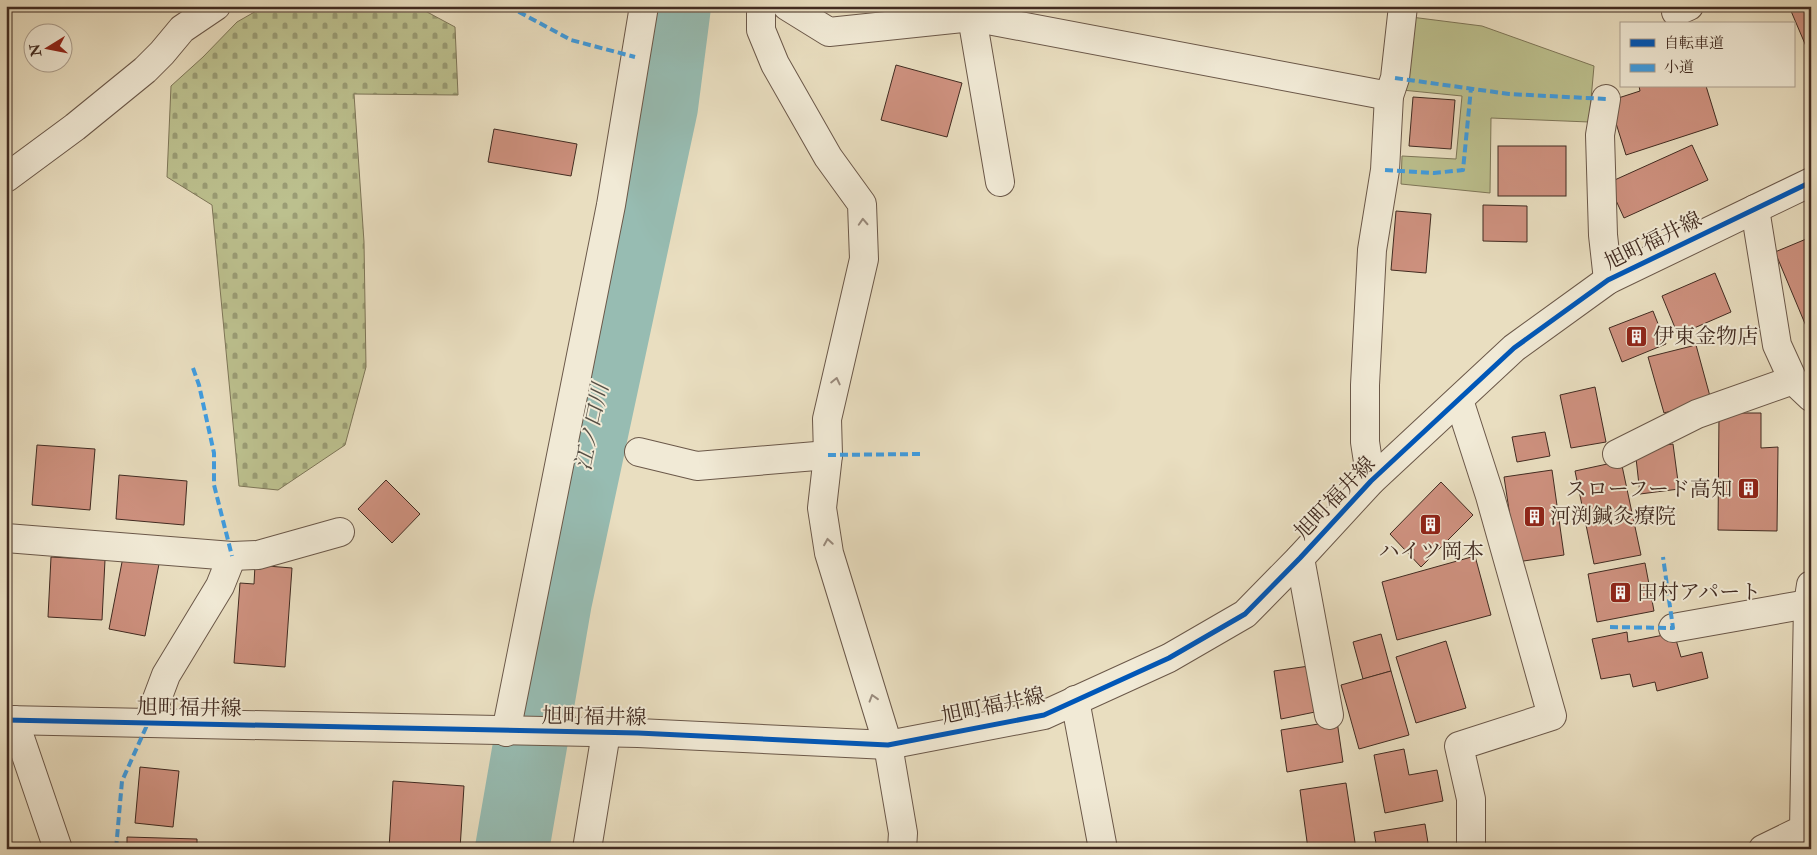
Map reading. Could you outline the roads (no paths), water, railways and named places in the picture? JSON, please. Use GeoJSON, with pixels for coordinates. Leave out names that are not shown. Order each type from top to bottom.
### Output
{"type":"FeatureCollection","features":[{"type":"Feature","properties":{"kind":"street"},"geometry":{"type":"LineString","coordinates":[[6,178],[82,122],[145,70],[182,29],[216,6]]}},
{"type":"Feature","properties":{"kind":"street"},"geometry":{"type":"LineString","coordinates":[[508,732],[611,205],[644,6]]}},
{"type":"Feature","properties":{"kind":"street"},"geometry":{"type":"LineString","coordinates":[[761,6],[761,30],[774,64],[828,157],[862,204],[864,259],[827,419],[828,455],[822,508],[830,553],[888,744],[903,832],[902,849]]}},
{"type":"Feature","properties":{"kind":"street"},"geometry":{"type":"LineString","coordinates":[[787,6],[829,32],[972,17],[1389,96]]}},
{"type":"Feature","properties":{"kind":"street"},"geometry":{"type":"LineString","coordinates":[[1371,482],[1365,442],[1365,385],[1372,250],[1385,170],[1389,96],[1395,78],[1402,6]]}},
{"type":"Feature","properties":{"kind":"street"},"geometry":{"type":"LineString","coordinates":[[972,17],[1000,182]]}},
{"type":"Feature","properties":{"kind":"street"},"geometry":{"type":"LineString","coordinates":[[1606,100],[1600,135],[1603,235],[1608,280]]}},
{"type":"Feature","properties":{"kind":"street","name":"旭町福井線"},"geometry":{"type":"LineString","coordinates":[[10,720],[606,733],[888,744],[1044,715],[1169,658],[1245,614],[1371,482],[1514,348],[1608,280],[1811,182]]}},
{"type":"Feature","properties":{"kind":"street"},"geometry":{"type":"LineString","coordinates":[[1617,454],[1697,414],[1802,389],[1777,345],[1755,209]]}},
{"type":"Feature","properties":{"kind":"street"},"geometry":{"type":"LineString","coordinates":[[1459,400],[1490,496],[1552,716],[1459,746],[1471,799],[1471,849]]}},
{"type":"Feature","properties":{"kind":"street"},"geometry":{"type":"LineString","coordinates":[[639,452],[697,466],[828,455]]}},
{"type":"Feature","properties":{"kind":"street"},"geometry":{"type":"LineString","coordinates":[[6,538],[232,556],[258,555],[340,532]]}},
{"type":"Feature","properties":{"kind":"street"},"geometry":{"type":"LineString","coordinates":[[148,723],[166,675],[220,586],[232,556]]}},
{"type":"Feature","properties":{"kind":"street"},"geometry":{"type":"LineString","coordinates":[[1300,558],[1329,715]]}},
{"type":"Feature","properties":{"kind":"street"},"geometry":{"type":"LineString","coordinates":[[1673,628],[1810,594],[1804,829],[1763,849]]}},
{"type":"Feature","properties":{"kind":"street"},"geometry":{"type":"LineString","coordinates":[[1076,700],[1103,849]]}},
{"type":"Feature","properties":{"kind":"street"},"geometry":{"type":"LineString","coordinates":[[10,720],[58,849]]}},
{"type":"Feature","properties":{"kind":"street"},"geometry":{"type":"LineString","coordinates":[[587,849],[606,733]]}},
{"type":"Feature","properties":{"kind":"waterway","name":"江ノ口川"},"geometry":{"type":"LineString","coordinates":[[512,849],[555,601],[661,107],[674,6]]}},
{"type":"Feature","properties":{"kind":"place","name":"伊東金物店"},"geometry":{"type":"Point","coordinates":[1637,336]}},
{"type":"Feature","properties":{"kind":"place","name":"スローフード高知"},"geometry":{"type":"Point","coordinates":[1748,489]}},
{"type":"Feature","properties":{"kind":"place","name":"河渕鍼灸療院"},"geometry":{"type":"Point","coordinates":[1534,516]}},
{"type":"Feature","properties":{"kind":"place","name":"ハイツ岡本"},"geometry":{"type":"Point","coordinates":[1431,524]}},
{"type":"Feature","properties":{"kind":"place","name":"田村アパート"},"geometry":{"type":"Point","coordinates":[1621,592]}}]}
